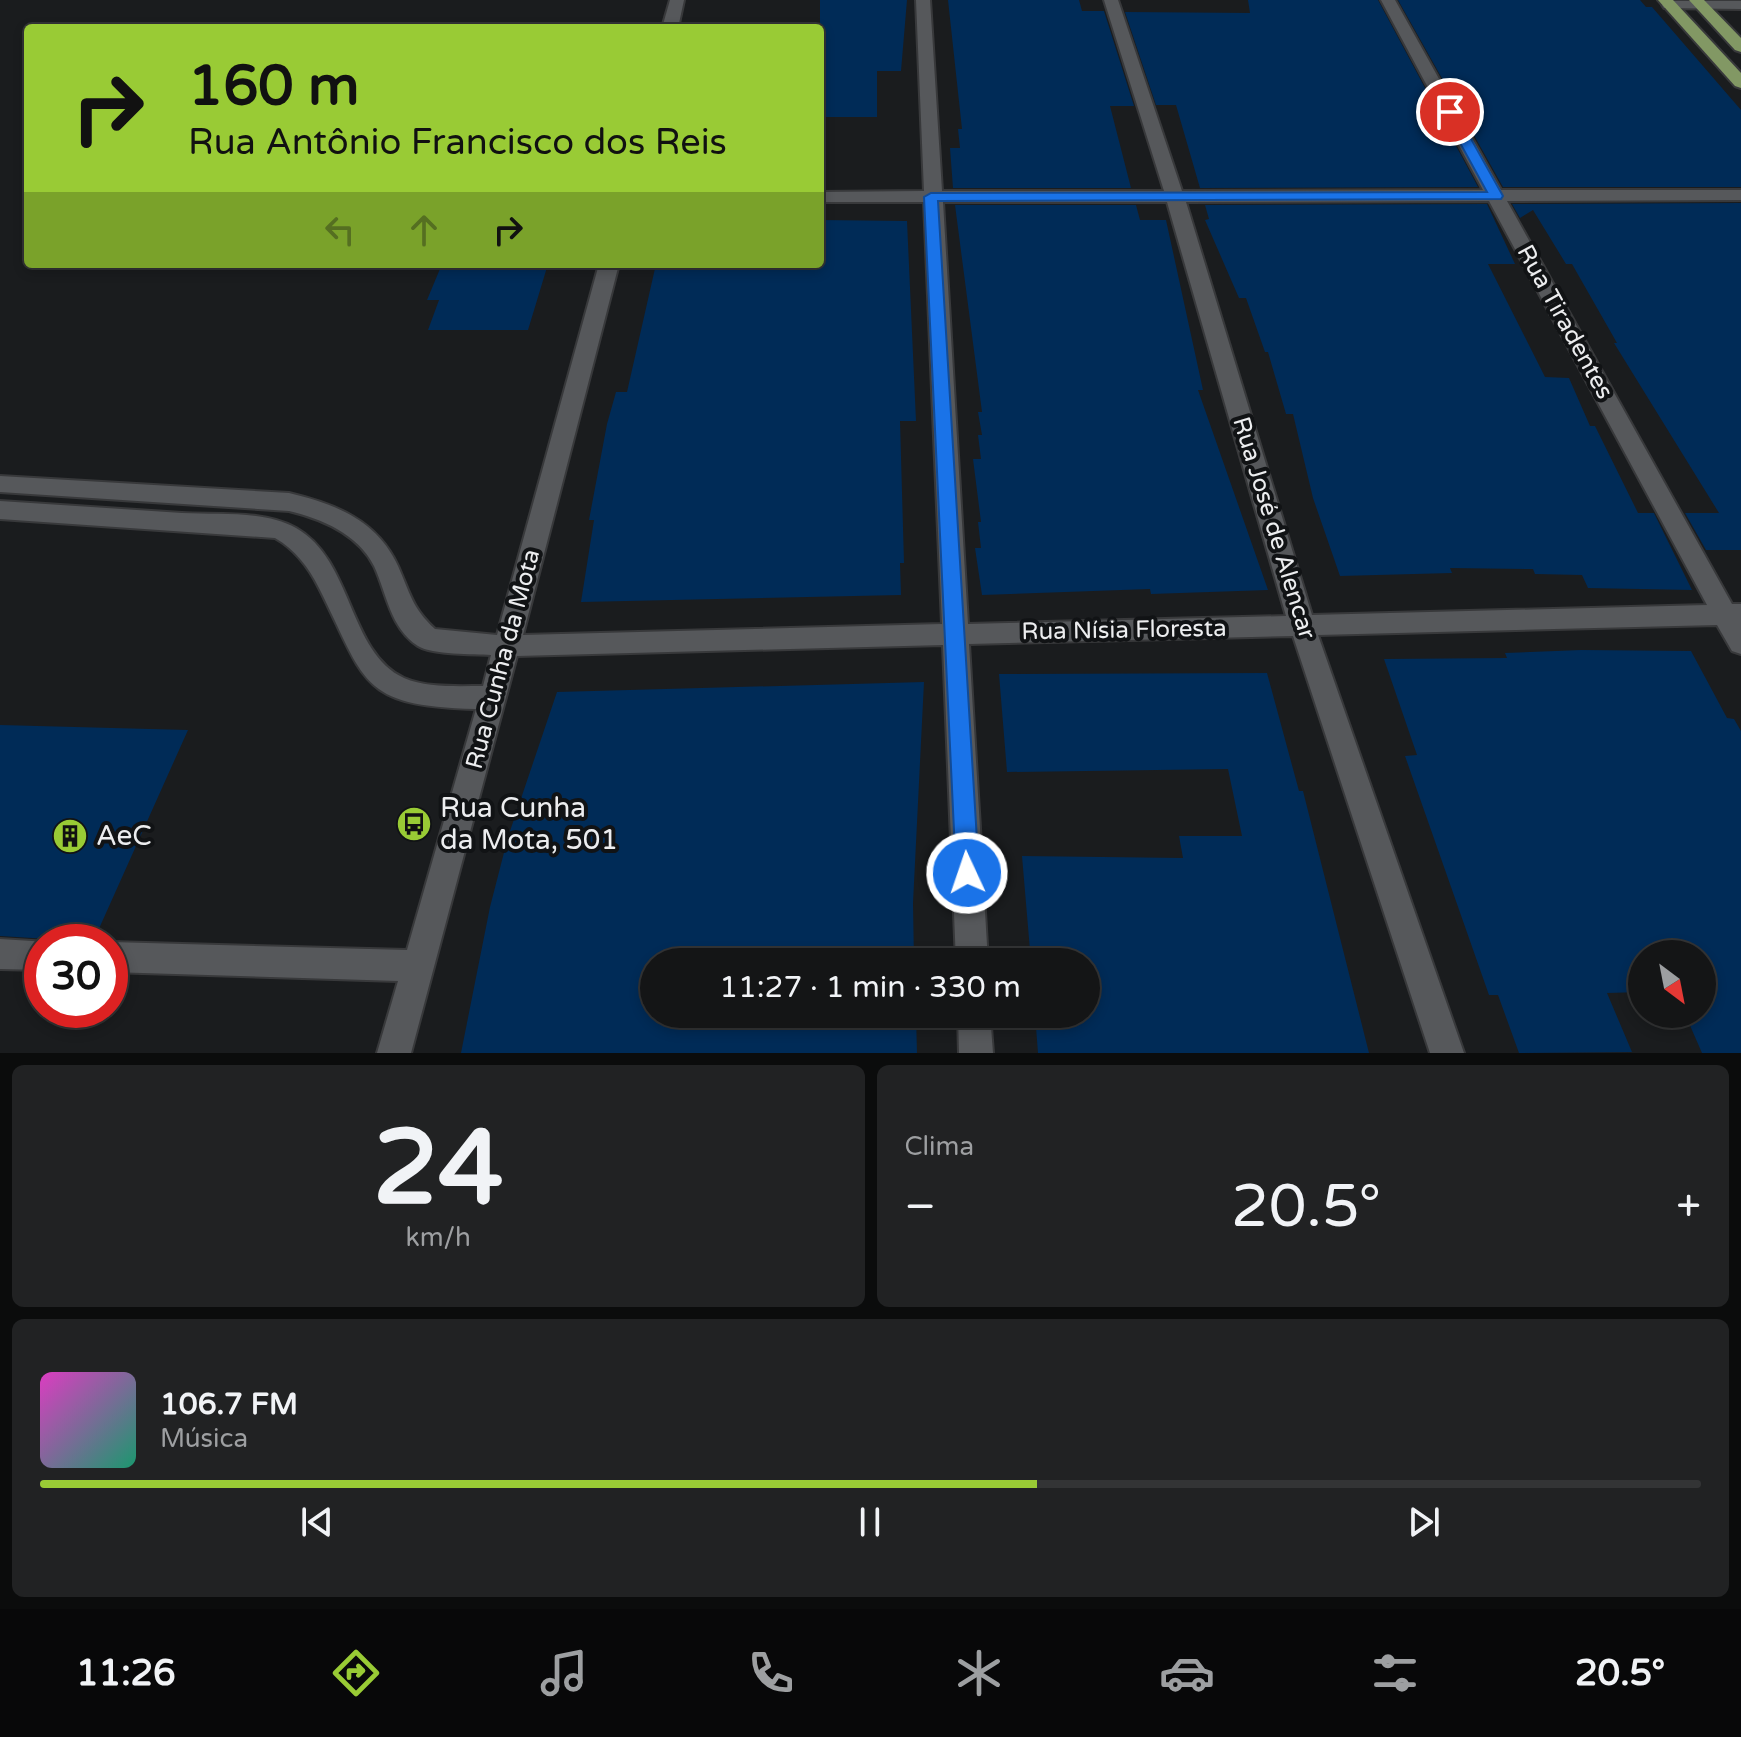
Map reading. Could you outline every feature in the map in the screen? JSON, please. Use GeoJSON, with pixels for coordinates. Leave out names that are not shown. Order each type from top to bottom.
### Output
{"type":"FeatureCollection","features":[{"type":"Feature","properties":{"kind":"main road"},"geometry":{"type":"LineString","coordinates":[[1667,2],[1741,83]]}},
{"type":"Feature","properties":{"kind":"main road"},"geometry":{"type":"LineString","coordinates":[[1698,2],[1741,47]]}},
{"type":"Feature","properties":{"kind":"street"},"geometry":{"type":"LineString","coordinates":[[671,24],[677,0]]}},
{"type":"Feature","properties":{"kind":"street"},"geometry":{"type":"LineString","coordinates":[[923,0],[971,948]]}},
{"type":"Feature","properties":{"kind":"street","name":"Rua José de Alencar"},"geometry":{"type":"LineString","coordinates":[[1111,0],[1175,197],[1302,625],[1447,1053]]}},
{"type":"Feature","properties":{"kind":"street","name":"Rua Tiradentes"},"geometry":{"type":"LineString","coordinates":[[1388,0],[1733,615],[1741,644]]}},
{"type":"Feature","properties":{"kind":"street"},"geometry":{"type":"LineString","coordinates":[[1667,2],[1741,5]]}},
{"type":"Feature","properties":{"kind":"street"},"geometry":{"type":"LineString","coordinates":[[824,197],[1741,195]]}},
{"type":"Feature","properties":{"kind":"street","name":"Rua Cunha da Mota"},"geometry":{"type":"LineString","coordinates":[[394,1053],[608,268]]}},
{"type":"Feature","properties":{"kind":"street","name":"Rua Nísia Floresta"},"geometry":{"type":"LineString","coordinates":[[0,484],[289,502],[319,509],[345,520],[366,538],[381,557],[406,617],[428,639],[507,646],[1733,615]]}},
{"type":"Feature","properties":{"kind":"street"},"geometry":{"type":"LineString","coordinates":[[0,510],[237,526],[288,534],[309,550],[325,572],[355,643],[373,670],[394,686],[431,695],[493,698]]}},
{"type":"Feature","properties":{"kind":"street"},"geometry":{"type":"LineString","coordinates":[[0,954],[24,955]]}},
{"type":"Feature","properties":{"kind":"street"},"geometry":{"type":"LineString","coordinates":[[128,958],[418,966]]}},
{"type":"Feature","properties":{"kind":"street"},"geometry":{"type":"LineString","coordinates":[[975,1028],[976,1053]]}},
{"type":"Feature","properties":{"kind":"building"},"geometry":{"type":"Polygon","coordinates":[[[820,0],[907,0],[901,71],[877,71],[877,117],[824,117],[824,24],[820,24],[820,0]]]}},
{"type":"Feature","properties":{"kind":"building"},"geometry":{"type":"Polygon","coordinates":[[[948,0],[1079,0],[1082,11],[1104,11],[1134,106],[1110,106],[1131,188],[953,188],[950,148],[960,148],[958,129],[962,129],[948,0]]]}},
{"type":"Feature","properties":{"kind":"building"},"geometry":{"type":"Polygon","coordinates":[[[1248,0],[1378,0],[1478,187],[1200,188],[1176,105],[1156,105],[1125,12],[1250,13],[1248,0]]]}},
{"type":"Feature","properties":{"kind":"building"},"geometry":{"type":"Polygon","coordinates":[[[1398,0],[1640,0],[1646,7],[1652,7],[1741,110],[1741,187],[1503,187],[1398,0]]]}},
{"type":"Feature","properties":{"kind":"building"},"geometry":{"type":"Polygon","coordinates":[[[1741,203],[1741,550],[1706,550],[1685,513],[1719,513],[1614,343],[1617,343],[1572,264],[1566,264],[1533,210],[1520,218],[1512,204],[1741,203]]]}},
{"type":"Feature","properties":{"kind":"building"},"geometry":{"type":"Polygon","coordinates":[[[1487,204],[1515,264],[1488,264],[1545,377],[1569,378],[1590,426],[1595,426],[1638,513],[1654,513],[1692,590],[1588,588],[1582,575],[1535,574],[1533,569],[1450,568],[1452,573],[1340,576],[1313,498],[1293,414],[1286,414],[1268,352],[1265,352],[1246,298],[1239,298],[1205,220],[1209,219],[1205,205],[1487,204]]]}},
{"type":"Feature","properties":{"kind":"building"},"geometry":{"type":"Polygon","coordinates":[[[955,205],[1136,205],[1140,220],[1166,220],[1203,390],[1198,390],[1268,590],[1151,594],[1150,589],[982,595],[975,548],[981,548],[978,522],[981,522],[973,459],[981,459],[978,435],[982,435],[978,412],[982,412],[955,205]]]}},
{"type":"Feature","properties":{"kind":"building"},"geometry":{"type":"Polygon","coordinates":[[[824,220],[907,221],[916,421],[900,421],[904,563],[900,563],[901,595],[581,602],[594,520],[589,520],[607,424],[616,392],[627,392],[655,268],[824,268],[824,220]]]}},
{"type":"Feature","properties":{"kind":"building"},"geometry":{"type":"Polygon","coordinates":[[[440,268],[547,268],[528,330],[428,330],[439,300],[427,300],[440,268]]]}},
{"type":"Feature","properties":{"kind":"building"},"geometry":{"type":"Polygon","coordinates":[[[1691,651],[1727,718],[1734,719],[1741,731],[1741,1053],[1702,1053],[1691,1028],[1716,1028],[1716,940],[1628,940],[1628,992],[1607,993],[1632,1052],[1519,1053],[1498,995],[1489,995],[1405,756],[1417,755],[1384,659],[1507,658],[1505,653],[1691,651]]]}},
{"type":"Feature","properties":{"kind":"building"},"geometry":{"type":"Polygon","coordinates":[[[1267,673],[1299,791],[1303,791],[1369,1053],[1038,1053],[1036,1028],[1100,1028],[1100,948],[1030,948],[1022,856],[1183,858],[1179,836],[1242,836],[1228,769],[1007,772],[999,674],[1267,673]]]}},
{"type":"Feature","properties":{"kind":"building"},"geometry":{"type":"Polygon","coordinates":[[[924,682],[913,903],[914,948],[640,948],[640,1028],[916,1028],[917,1053],[461,1053],[490,907],[508,837],[557,692],[924,682]]]}},
{"type":"Feature","properties":{"kind":"building","name":"AeC"},"geometry":{"type":"Polygon","coordinates":[[[0,725],[188,730],[101,924],[24,924],[24,938],[0,936],[0,725]]]}},
{"type":"Feature","properties":{"kind":"place","name":"Rua Cunha da Mota, 501"},"geometry":{"type":"Point","coordinates":[414,824]}},
{"type":"Feature","properties":{"kind":"place","name":"AeC"},"geometry":{"type":"Point","coordinates":[70,836]}},
{"type":"Feature","properties":{"kind":"route"},"geometry":{"type":"LineString","coordinates":[[967,873],[931,197],[1496,196],[1450,112]]}}]}
